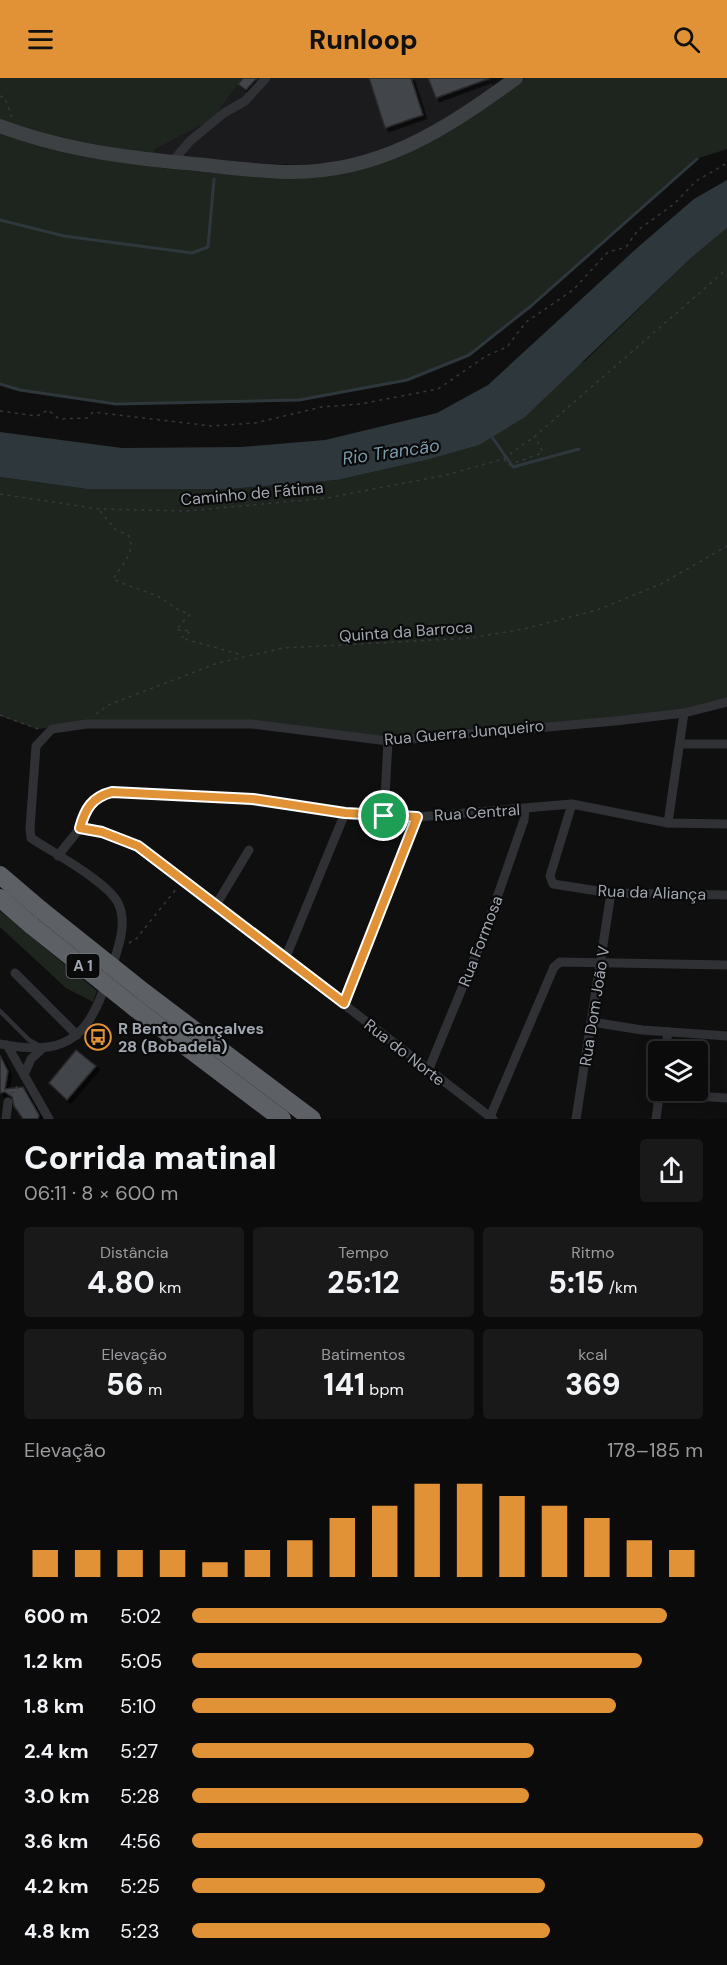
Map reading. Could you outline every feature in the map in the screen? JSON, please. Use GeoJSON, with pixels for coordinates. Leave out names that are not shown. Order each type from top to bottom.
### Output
{"type":"FeatureCollection","features":[{"type":"Feature","properties":{"kind":"highway","name":"A 1"},"geometry":{"type":"LineString","coordinates":[[0,875],[36,917]]}},
{"type":"Feature","properties":{"kind":"highway","name":"A 1"},"geometry":{"type":"LineString","coordinates":[[0,898],[36,917],[140,1000],[282,1119]]}},
{"type":"Feature","properties":{"kind":"highway","name":"A 1"},"geometry":{"type":"LineString","coordinates":[[140,1000],[312,1119]]}},
{"type":"Feature","properties":{"kind":"street"},"geometry":{"type":"LineString","coordinates":[[172,162],[190,141],[245,101],[266,78]]}},
{"type":"Feature","properties":{"kind":"street"},"geometry":{"type":"LineString","coordinates":[[0,126],[94,152],[172,162],[288,172],[354,165],[419,142],[457,121],[516,78]]}},
{"type":"Feature","properties":{"kind":"street","name":"Rua Guerra Junqueiro"},"geometry":{"type":"LineString","coordinates":[[58,856],[32,838],[30,828],[36,746],[52,729],[87,724],[252,724],[388,741],[684,713],[727,702]]}},
{"type":"Feature","properties":{"kind":"street"},"geometry":{"type":"LineString","coordinates":[[668,823],[684,713]]}},
{"type":"Feature","properties":{"kind":"street"},"geometry":{"type":"LineString","coordinates":[[384,816],[388,741]]}},
{"type":"Feature","properties":{"kind":"street"},"geometry":{"type":"LineString","coordinates":[[681,744],[727,744]]}},
{"type":"Feature","properties":{"kind":"street","name":"Rua Central"},"geometry":{"type":"LineString","coordinates":[[58,856],[80,828],[84,813],[97,795],[112,792],[253,799],[345,813],[417,817],[572,804],[668,823],[727,824]]}},
{"type":"Feature","properties":{"kind":"street","name":"Rua da Aliança"},"geometry":{"type":"LineString","coordinates":[[572,804],[550,876],[553,884],[611,893],[727,895]]}},
{"type":"Feature","properties":{"kind":"street","name":"Rua Formosa"},"geometry":{"type":"LineString","coordinates":[[428,1071],[484,935],[524,820],[525,809]]}},
{"type":"Feature","properties":{"kind":"street"},"geometry":{"type":"LineString","coordinates":[[285,959],[345,813]]}},
{"type":"Feature","properties":{"kind":"street"},"geometry":{"type":"LineString","coordinates":[[344,1003],[417,817]]}},
{"type":"Feature","properties":{"kind":"street","name":"Rua do Norte"},"geometry":{"type":"LineString","coordinates":[[80,828],[102,832],[138,846],[491,1118]]}},
{"type":"Feature","properties":{"kind":"street"},"geometry":{"type":"LineString","coordinates":[[216,905],[249,850]]}},
{"type":"Feature","properties":{"kind":"street"},"geometry":{"type":"LineString","coordinates":[[4,1045],[30,1050],[66,1042],[77,1035],[95,1014],[118,949],[122,918],[118,902],[103,884],[58,856]]}},
{"type":"Feature","properties":{"kind":"street","name":"Rua Dom João V"},"geometry":{"type":"LineString","coordinates":[[576,1119],[602,964],[611,893]]}},
{"type":"Feature","properties":{"kind":"street"},"geometry":{"type":"LineString","coordinates":[[491,1118],[554,967],[560,962],[727,965]]}},
{"type":"Feature","properties":{"kind":"street"},"geometry":{"type":"LineString","coordinates":[[15,973],[77,1035]]}},
{"type":"Feature","properties":{"kind":"street"},"geometry":{"type":"LineString","coordinates":[[592,1022],[668,1032],[727,1036]]}},
{"type":"Feature","properties":{"kind":"street"},"geometry":{"type":"LineString","coordinates":[[667,1041],[668,1032]]}},
{"type":"Feature","properties":{"kind":"street"},"geometry":{"type":"LineString","coordinates":[[4,1045],[49,1119]]}},
{"type":"Feature","properties":{"kind":"street"},"geometry":{"type":"LineString","coordinates":[[24,1075],[31,1059],[43,1048]]}},
{"type":"Feature","properties":{"kind":"street"},"geometry":{"type":"LineString","coordinates":[[708,1096],[727,1098]]}},
{"type":"Feature","properties":{"kind":"street"},"geometry":{"type":"LineString","coordinates":[[656,1119],[659,1101]]}},
{"type":"Feature","properties":{"kind":"street"},"geometry":{"type":"LineString","coordinates":[[6,1119],[8,1102]]}},
{"type":"Feature","properties":{"kind":"lane"},"geometry":{"type":"LineString","coordinates":[[0,1011],[29,1040],[43,1048]]}},
{"type":"Feature","properties":{"kind":"path"},"geometry":{"type":"LineString","coordinates":[[0,96],[5,98],[17,132]]}},
{"type":"Feature","properties":{"kind":"path"},"geometry":{"type":"LineString","coordinates":[[0,411],[37,416],[48,410],[59,419],[87,418],[93,412],[136,419],[222,425],[255,423],[322,407],[360,404],[438,389],[486,356],[507,347],[526,322],[573,290],[608,252],[626,248],[638,230],[674,204],[696,181],[727,163]]}},
{"type":"Feature","properties":{"kind":"path","name":"Caminho de Fátima"},"geometry":{"type":"LineString","coordinates":[[0,494],[99,509],[187,511],[327,498],[446,475],[503,459],[534,437],[727,269]]}},
{"type":"Feature","properties":{"kind":"path"},"geometry":{"type":"LineString","coordinates":[[503,459],[512,463],[542,453],[534,437]]}},
{"type":"Feature","properties":{"kind":"path"},"geometry":{"type":"LineString","coordinates":[[99,509],[115,529],[129,537],[132,542],[128,558],[113,579],[135,590],[155,595],[168,602],[176,611],[190,614],[176,630],[191,632],[181,638],[243,655]]}},
{"type":"Feature","properties":{"kind":"path","name":"Quinta da Barroca"},"geometry":{"type":"LineString","coordinates":[[87,724],[90,718],[108,705],[243,655],[283,648],[471,638],[524,630],[597,610],[650,588],[727,546]]}},
{"type":"Feature","properties":{"kind":"path"},"geometry":{"type":"LineString","coordinates":[[0,715],[30,724],[47,735]]}},
{"type":"Feature","properties":{"kind":"path"},"geometry":{"type":"LineString","coordinates":[[136,939],[183,880]]}},
{"type":"Feature","properties":{"kind":"path"},"geometry":{"type":"LineString","coordinates":[[12,1091],[15,1092],[17,1086]]}},
{"type":"Feature","properties":{"kind":"shaded area"},"geometry":{"type":"Polygon","coordinates":[[[0,78],[242,78],[213,119],[154,150],[154,155],[48,136],[0,121],[0,78]]]}},
{"type":"Feature","properties":{"kind":"shaded area"},"geometry":{"type":"Polygon","coordinates":[[[242,78],[490,78],[494,88],[406,142],[350,160],[316,165],[238,163],[154,155],[154,150],[213,119],[242,78]]]}},
{"type":"Feature","properties":{"kind":"shaded area"},"geometry":{"type":"Polygon","coordinates":[[[525,78],[727,78],[727,149],[696,159],[531,306],[469,355],[407,380],[299,400],[116,404],[20,390],[0,384],[0,131],[162,168],[267,178],[373,165],[399,157],[452,130],[525,78]]]}},
{"type":"Feature","properties":{"kind":"shaded area"},"geometry":{"type":"Polygon","coordinates":[[[727,228],[727,700],[684,713],[388,741],[252,724],[87,724],[37,729],[0,716],[0,477],[87,489],[229,489],[337,480],[422,461],[585,361],[691,258],[727,228]]]}},
{"type":"Feature","properties":{"kind":"shaded area"},"geometry":{"type":"Polygon","coordinates":[[[0,911],[97,991],[93,1002],[66,988],[0,927],[0,911]]]}},
{"type":"Feature","properties":{"kind":"water","name":"Rio Trancão"},"geometry":{"type":"Polygon","coordinates":[[[727,180],[727,228],[691,258],[525,417],[479,445],[422,461],[337,480],[229,489],[87,489],[0,477],[0,432],[122,448],[242,447],[325,440],[437,413],[488,385],[637,248],[694,199],[727,180]]]}},
{"type":"Feature","properties":{"kind":"building"},"geometry":{"type":"Polygon","coordinates":[[[243,78],[257,78],[246,90],[238,84],[243,78]]]}},
{"type":"Feature","properties":{"kind":"building"},"geometry":{"type":"Polygon","coordinates":[[[369,78],[411,78],[423,115],[385,128],[369,78]]]}},
{"type":"Feature","properties":{"kind":"building"},"geometry":{"type":"Polygon","coordinates":[[[428,78],[488,78],[488,79],[436,98],[428,78]]]}},
{"type":"Feature","properties":{"kind":"building"},"geometry":{"type":"Polygon","coordinates":[[[76,1050],[96,1066],[67,1100],[49,1083],[76,1050]]]}},
{"type":"Feature","properties":{"kind":"building"},"geometry":{"type":"Polygon","coordinates":[[[0,1055],[8,1071],[5,1089],[23,1087],[39,1115],[38,1119],[23,1119],[14,1106],[12,1097],[5,1092],[0,1093],[0,1055]]]}},
{"type":"Feature","properties":{"kind":"waterway"},"geometry":{"type":"LineString","coordinates":[[0,384],[20,390],[116,404],[299,400],[407,380],[469,355],[531,306],[697,159]]}},
{"type":"Feature","properties":{"kind":"waterway"},"geometry":{"type":"LineString","coordinates":[[0,220],[64,236],[192,253],[208,247],[214,179]]}},
{"type":"Feature","properties":{"kind":"waterway"},"geometry":{"type":"LineString","coordinates":[[492,437],[513,467],[579,449]]}},
{"type":"Feature","properties":{"kind":"place","name":"R Bento Gonçalves 28 (Bobadela)"},"geometry":{"type":"Point","coordinates":[98,1037]}},
{"type":"Feature","properties":{"kind":"route"},"geometry":{"type":"LineString","coordinates":[[112,792],[253,799],[345,813],[384,816],[417,817],[344,1003],[138,846],[102,832],[80,828],[84,813],[97,795],[112,792]]}}]}
